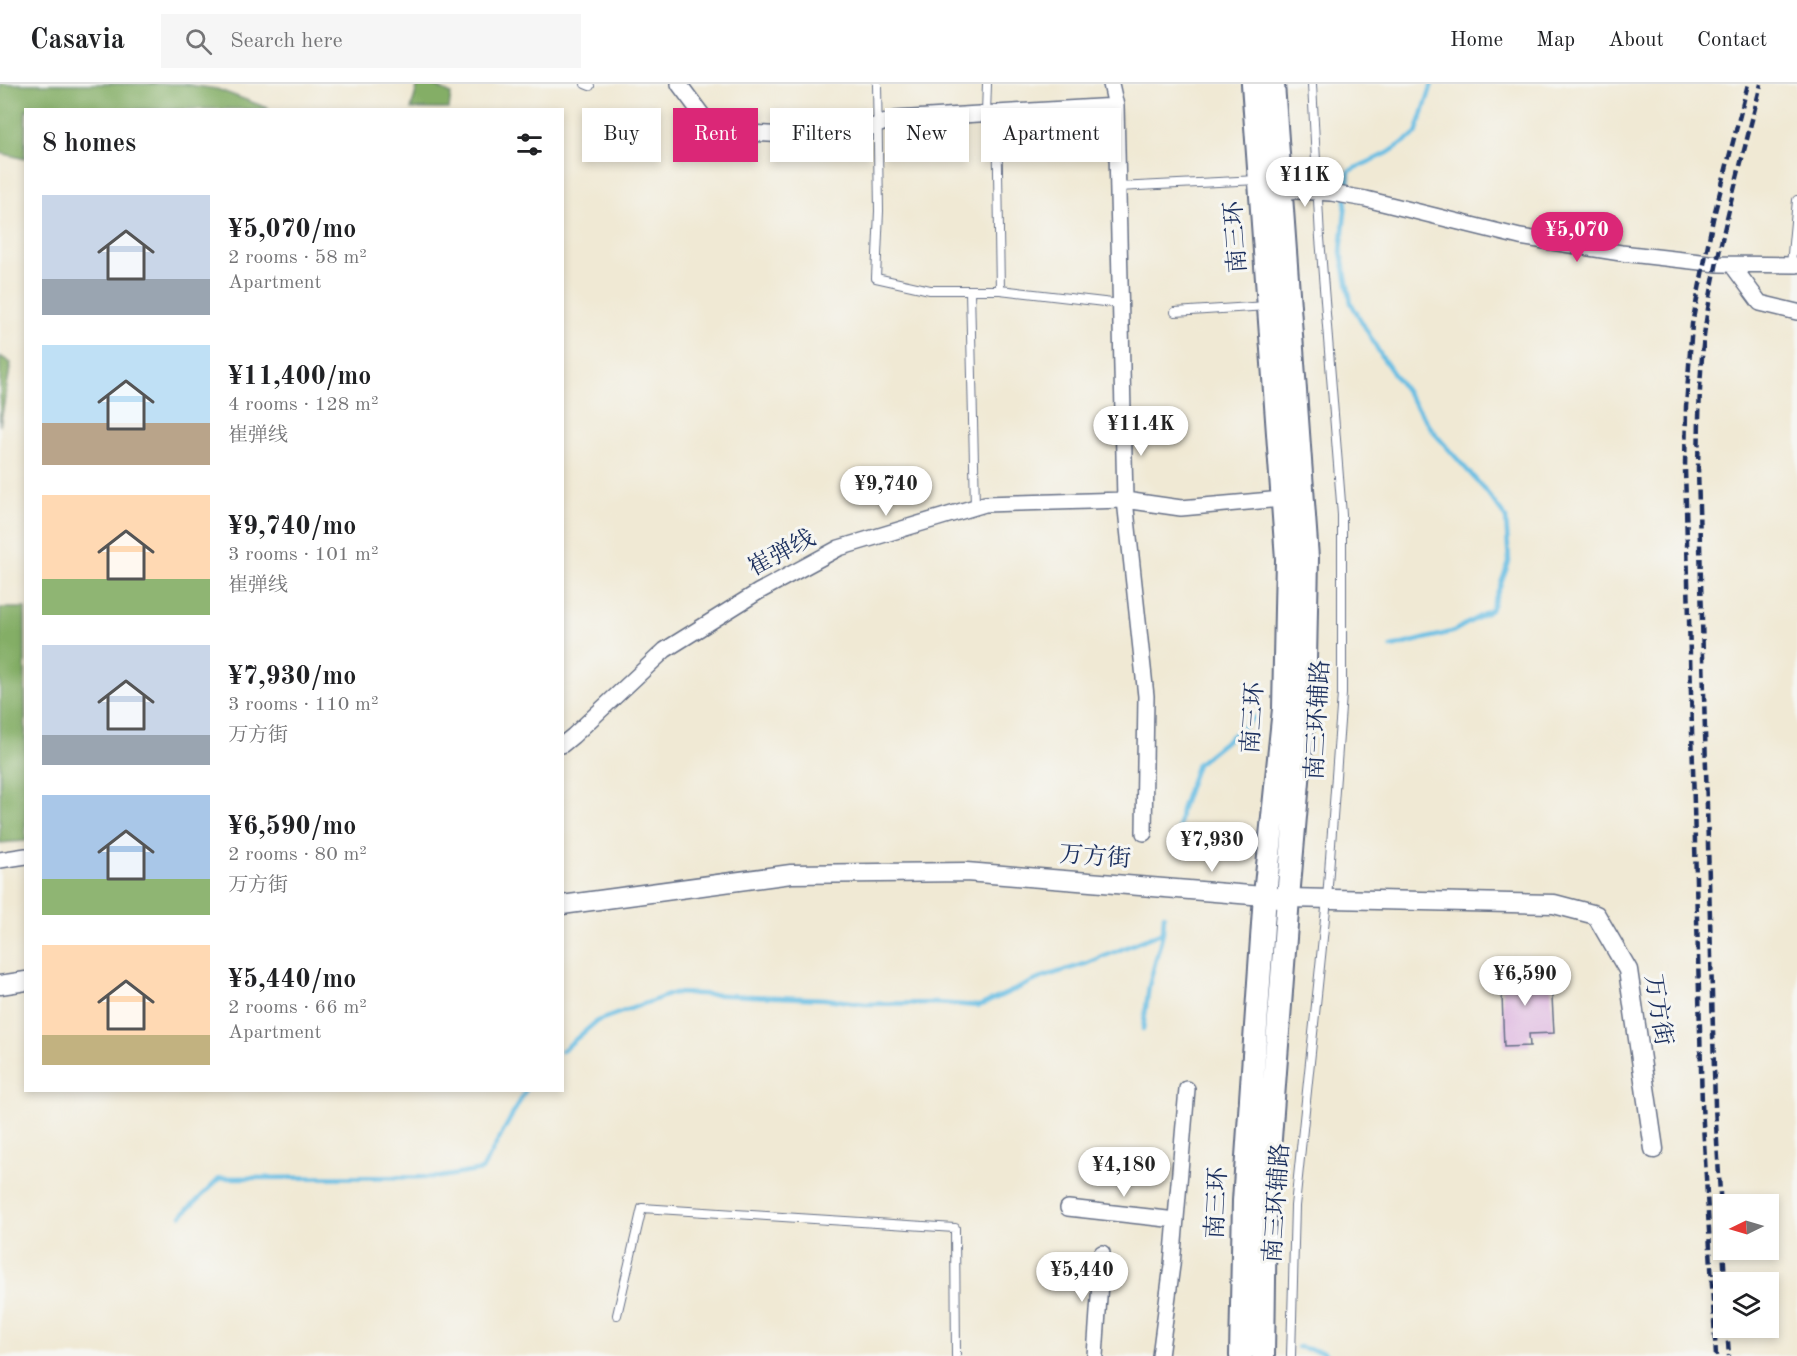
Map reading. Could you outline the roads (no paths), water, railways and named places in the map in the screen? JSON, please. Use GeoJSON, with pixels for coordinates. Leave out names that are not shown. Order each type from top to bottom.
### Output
{"type":"FeatureCollection","features":[{"type":"Feature","properties":{"kind":"main road","name":"南三环"},"geometry":{"type":"LineString","coordinates":[[1241,1356],[1244,1201],[1264,895],[1284,710],[1287,559],[1253,84]]}},
{"type":"Feature","properties":{"kind":"main road","name":"南三环"},"geometry":{"type":"LineString","coordinates":[[1263,1356],[1264,1205],[1304,711],[1307,558],[1273,84]]}},
{"type":"Feature","properties":{"kind":"street"},"geometry":{"type":"LineString","coordinates":[[679,84],[714,131],[839,138],[894,119],[981,114]]}},
{"type":"Feature","properties":{"kind":"street"},"geometry":{"type":"LineString","coordinates":[[1111,84],[1116,106],[1125,500],[1146,696],[1144,833]]}},
{"type":"Feature","properties":{"kind":"street"},"geometry":{"type":"LineString","coordinates":[[1080,108],[1116,106]]}},
{"type":"Feature","properties":{"kind":"street"},"geometry":{"type":"LineString","coordinates":[[1281,190],[1365,199],[1520,237],[1671,260],[1732,265],[1794,265]]}},
{"type":"Feature","properties":{"kind":"street"},"geometry":{"type":"LineString","coordinates":[[1732,265],[1760,303],[1797,312]]}},
{"type":"Feature","properties":{"kind":"street","name":"崔弹线"},"geometry":{"type":"LineString","coordinates":[[564,743],[665,650],[758,591],[839,548],[985,504],[1125,500],[1181,508],[1282,499]]}},
{"type":"Feature","properties":{"kind":"street"},"geometry":{"type":"LineString","coordinates":[[0,860],[24,856]]}},
{"type":"Feature","properties":{"kind":"street","name":"万方街"},"geometry":{"type":"LineString","coordinates":[[564,905],[791,874],[966,872],[1288,898],[1554,903],[1596,915],[1628,970],[1654,1149]]}},
{"type":"Feature","properties":{"kind":"street"},"geometry":{"type":"LineString","coordinates":[[0,985],[24,981]]}},
{"type":"Feature","properties":{"kind":"street"},"geometry":{"type":"LineString","coordinates":[[1160,1356],[1172,1265],[1187,1089]]}},
{"type":"Feature","properties":{"kind":"street"},"geometry":{"type":"LineString","coordinates":[[1068,1208],[1176,1220]]}},
{"type":"Feature","properties":{"kind":"street"},"geometry":{"type":"LineString","coordinates":[[1095,1356],[1102,1253]]}},
{"type":"Feature","properties":{"kind":"lane"},"geometry":{"type":"LineString","coordinates":[[877,84],[879,211],[876,278],[930,290],[1000,290],[1121,304]]}},
{"type":"Feature","properties":{"kind":"lane"},"geometry":{"type":"LineString","coordinates":[[987,84],[990,108]]}},
{"type":"Feature","properties":{"kind":"lane","name":"南三环辅路"},"geometry":{"type":"LineString","coordinates":[[1291,1356],[1295,1206],[1327,899],[1342,694],[1342,515],[1324,193],[1312,84]]}},
{"type":"Feature","properties":{"kind":"lane"},"geometry":{"type":"LineString","coordinates":[[993,162],[1000,290]]}},
{"type":"Feature","properties":{"kind":"lane"},"geometry":{"type":"LineString","coordinates":[[1118,187],[1260,180]]}},
{"type":"Feature","properties":{"kind":"lane"},"geometry":{"type":"LineString","coordinates":[[1794,265],[1797,200]]}},
{"type":"Feature","properties":{"kind":"lane"},"geometry":{"type":"LineString","coordinates":[[970,290],[975,507]]}},
{"type":"Feature","properties":{"kind":"lane"},"geometry":{"type":"LineString","coordinates":[[1175,312],[1269,306]]}},
{"type":"Feature","properties":{"kind":"lane"},"geometry":{"type":"LineString","coordinates":[[617,1315],[642,1208],[955,1228],[956,1356]]}},
{"type":"Feature","properties":{"kind":"waterway"},"geometry":{"type":"LineString","coordinates":[[1391,647],[1452,632],[1491,610],[1509,562],[1506,518],[1485,490],[1436,435],[1382,357],[1351,303],[1341,252],[1349,171],[1388,153],[1416,134],[1432,84]]}},
{"type":"Feature","properties":{"kind":"waterway"},"geometry":{"type":"LineString","coordinates":[[1177,844],[1181,810],[1197,764],[1255,717]]}},
{"type":"Feature","properties":{"kind":"waterway"},"geometry":{"type":"LineString","coordinates":[[1143,1029],[1149,986],[1163,932],[1164,915]]}},
{"type":"Feature","properties":{"kind":"waterway"},"geometry":{"type":"LineString","coordinates":[[564,1049],[597,1021],[674,993],[826,999],[865,1004],[936,1003],[979,1006],[1043,977],[1088,963],[1163,932]]}},
{"type":"Feature","properties":{"kind":"waterway"},"geometry":{"type":"LineString","coordinates":[[181,1216],[220,1178],[440,1177],[482,1170],[525,1092]]}},
{"type":"Feature","properties":{"kind":"waterway"},"geometry":{"type":"LineString","coordinates":[[1298,1347],[1323,1352],[1328,1356]]}},
{"type":"Feature","properties":{"kind":"railway"},"geometry":{"type":"LineString","coordinates":[[1716,1356],[1702,1105],[1685,468],[1686,407],[1692,324],[1713,219],[1748,84]]}},
{"type":"Feature","properties":{"kind":"railway"},"geometry":{"type":"LineString","coordinates":[[1724,1272],[1715,1106],[1698,469],[1700,381],[1705,328],[1716,267],[1761,84]]}},
{"type":"Feature","properties":{"kind":"railway"},"geometry":{"type":"LineString","coordinates":[[1728,1338],[1729,1356]]}}]}
